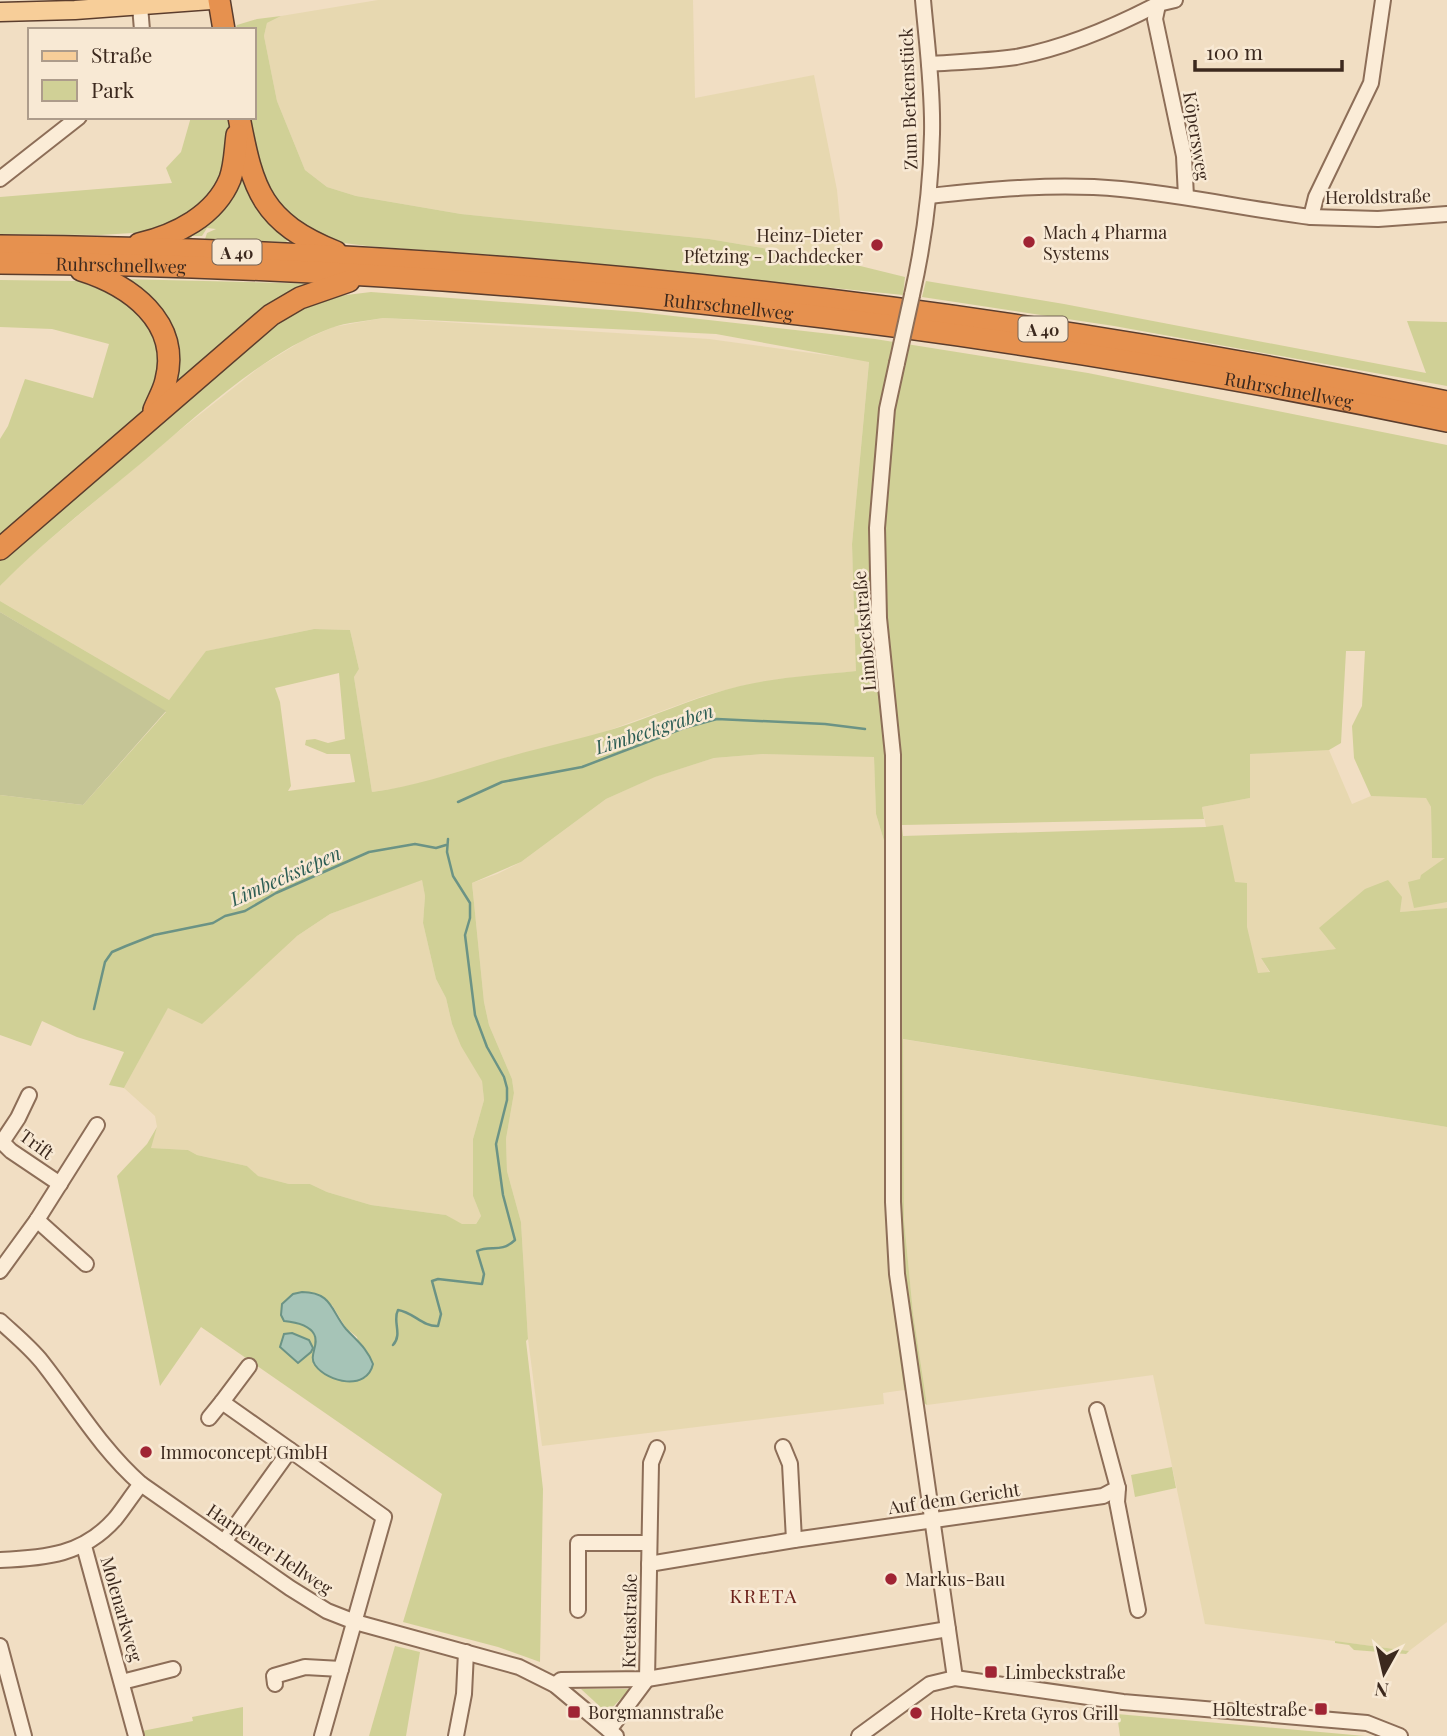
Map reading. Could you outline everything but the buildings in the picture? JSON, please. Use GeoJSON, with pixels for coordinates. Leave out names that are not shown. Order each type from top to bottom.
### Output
{"type":"FeatureCollection","features":[{"type":"Feature","properties":{"kind":"highway"},"geometry":{"type":"LineString","coordinates":[[219,0],[225,28]]}},
{"type":"Feature","properties":{"kind":"highway"},"geometry":{"type":"LineString","coordinates":[[105,248],[135,245],[168,234],[189,224],[211,208],[230,179],[239,119]]}},
{"type":"Feature","properties":{"kind":"highway"},"geometry":{"type":"LineString","coordinates":[[239,119],[254,182],[263,200],[278,218],[318,244],[346,255],[369,258]]}},
{"type":"Feature","properties":{"kind":"highway","name":"Ruhrschnellweg"},"geometry":{"type":"LineString","coordinates":[[0,246],[369,258],[598,275],[882,306],[1124,342],[1447,402]]}},
{"type":"Feature","properties":{"kind":"highway","name":"Ruhrschnellweg"},"geometry":{"type":"LineString","coordinates":[[0,263],[190,267],[390,277],[654,299],[929,331],[1147,364],[1447,421]]}},
{"type":"Feature","properties":{"kind":"highway"},"geometry":{"type":"LineString","coordinates":[[46,264],[81,270],[112,282],[136,297],[153,314],[164,334],[169,357],[167,378],[152,415]]}},
{"type":"Feature","properties":{"kind":"highway"},"geometry":{"type":"LineString","coordinates":[[0,549],[152,415],[257,326],[285,306],[335,284],[364,278],[390,277]]}},
{"type":"Feature","properties":{"kind":"main road"},"geometry":{"type":"LineString","coordinates":[[0,12],[211,0]]}},
{"type":"Feature","properties":{"kind":"street","name":"Zum Berkenstück"},"geometry":{"type":"LineString","coordinates":[[923,0],[932,132],[929,196]]}},
{"type":"Feature","properties":{"kind":"street"},"geometry":{"type":"LineString","coordinates":[[929,64],[1014,57],[1036,52],[1070,41],[1158,2],[1175,0]]}},
{"type":"Feature","properties":{"kind":"street"},"geometry":{"type":"LineString","coordinates":[[929,196],[1007,187],[1065,186],[1186,197],[1262,211],[1311,216],[1316,197],[1371,83],[1383,0]]}},
{"type":"Feature","properties":{"kind":"street","name":"Köpersweg"},"geometry":{"type":"LineString","coordinates":[[1158,2],[1155,19],[1184,156],[1186,197]]}},
{"type":"Feature","properties":{"kind":"street"},"geometry":{"type":"LineString","coordinates":[[140,6],[142,28]]}},
{"type":"Feature","properties":{"kind":"street"},"geometry":{"type":"LineString","coordinates":[[0,179],[76,119]]}},
{"type":"Feature","properties":{"kind":"street","name":"Limbeckstraße"},"geometry":{"type":"LineString","coordinates":[[929,196],[912,295],[887,409],[877,528],[879,618],[893,755],[893,1202],[897,1274],[955,1678]]}},
{"type":"Feature","properties":{"kind":"street","name":"Heroldstraße"},"geometry":{"type":"LineString","coordinates":[[1311,216],[1378,219],[1447,214]]}},
{"type":"Feature","properties":{"kind":"street","name":"Trift"},"geometry":{"type":"LineString","coordinates":[[29,1094],[18,1118],[2,1142],[60,1184]]}},
{"type":"Feature","properties":{"kind":"street"},"geometry":{"type":"LineString","coordinates":[[0,1271],[37,1220],[97,1125]]}},
{"type":"Feature","properties":{"kind":"street"},"geometry":{"type":"LineString","coordinates":[[37,1220],[86,1264]]}},
{"type":"Feature","properties":{"kind":"street","name":"Harpener Hellweg"},"geometry":{"type":"LineString","coordinates":[[0,1321],[41,1360],[120,1465],[141,1484],[224,1542],[327,1611],[355,1622],[519,1667],[555,1685],[613,1733]]}},
{"type":"Feature","properties":{"kind":"street"},"geometry":{"type":"LineString","coordinates":[[209,1418],[249,1366]]}},
{"type":"Feature","properties":{"kind":"street"},"geometry":{"type":"LineString","coordinates":[[222,1402],[384,1517],[322,1736]]}},
{"type":"Feature","properties":{"kind":"street"},"geometry":{"type":"LineString","coordinates":[[1097,1410],[1118,1488],[1117,1502],[1138,1610]]}},
{"type":"Feature","properties":{"kind":"street"},"geometry":{"type":"LineString","coordinates":[[783,1447],[790,1464],[794,1540]]}},
{"type":"Feature","properties":{"kind":"street","name":"Kretastraße"},"geometry":{"type":"LineString","coordinates":[[613,1733],[647,1679],[651,1463],[656,1448]]}},
{"type":"Feature","properties":{"kind":"street"},"geometry":{"type":"LineString","coordinates":[[224,1542],[290,1450]]}},
{"type":"Feature","properties":{"kind":"street"},"geometry":{"type":"LineString","coordinates":[[0,1560],[34,1559],[84,1546],[117,1517],[141,1484]]}},
{"type":"Feature","properties":{"kind":"street","name":"Auf dem Gericht"},"geometry":{"type":"LineString","coordinates":[[649,1564],[794,1540],[1103,1496],[1118,1488]]}},
{"type":"Feature","properties":{"kind":"street"},"geometry":{"type":"LineString","coordinates":[[578,1610],[578,1543],[649,1543]]}},
{"type":"Feature","properties":{"kind":"street","name":"Molenarkweg"},"geometry":{"type":"LineString","coordinates":[[84,1546],[136,1736]]}},
{"type":"Feature","properties":{"kind":"street"},"geometry":{"type":"LineString","coordinates":[[555,1685],[561,1680],[647,1679],[948,1629]]}},
{"type":"Feature","properties":{"kind":"street"},"geometry":{"type":"LineString","coordinates":[[0,1646],[24,1736]]}},
{"type":"Feature","properties":{"kind":"street"},"geometry":{"type":"LineString","coordinates":[[456,1736],[464,1694],[466,1652]]}},
{"type":"Feature","properties":{"kind":"street"},"geometry":{"type":"LineString","coordinates":[[275,1684],[274,1676],[305,1667],[341,1669]]}},
{"type":"Feature","properties":{"kind":"street","name":"Molenarkweg"},"geometry":{"type":"LineString","coordinates":[[122,1682],[173,1669]]}},
{"type":"Feature","properties":{"kind":"street"},"geometry":{"type":"LineString","coordinates":[[859,1736],[930,1684],[955,1678],[1112,1701],[1367,1723],[1401,1736]]}},
{"type":"Feature","properties":{"kind":"shaded area"},"geometry":{"type":"Polygon","coordinates":[[[378,0],[693,0],[695,98],[814,75],[837,190],[844,262],[709,239],[461,214],[356,196],[327,187],[305,170],[277,101],[264,36],[267,23],[281,16],[378,0]]]}},
{"type":"Feature","properties":{"kind":"shaded area"},"geometry":{"type":"Polygon","coordinates":[[[383,318],[709,339],[869,361],[852,544],[857,671],[741,686],[703,696],[585,739],[511,756],[450,776],[372,792],[354,677],[359,669],[350,630],[314,629],[207,651],[169,700],[0,601],[0,586],[30,556],[175,434],[261,366],[302,341],[333,327],[383,318]]]}},
{"type":"Feature","properties":{"kind":"shaded area"},"geometry":{"type":"Polygon","coordinates":[[[1329,750],[1352,804],[1371,796],[1426,797],[1431,807],[1432,858],[1447,857],[1447,908],[1400,912],[1337,949],[1261,958],[1270,973],[1235,970],[1202,807],[1250,798],[1250,754],[1329,750]]]}},
{"type":"Feature","properties":{"kind":"shaded area"},"geometry":{"type":"Polygon","coordinates":[[[763,754],[874,756],[876,814],[885,844],[886,1232],[888,1272],[904,1390],[883,1393],[884,1404],[542,1446],[528,1339],[521,1222],[507,1171],[506,1139],[514,1093],[512,1079],[489,1025],[484,1002],[472,883],[521,862],[606,799],[654,777],[714,758],[763,754]]]}},
{"type":"Feature","properties":{"kind":"shaded area"},"geometry":{"type":"Polygon","coordinates":[[[422,879],[425,896],[423,923],[436,979],[446,998],[452,1024],[461,1045],[482,1080],[484,1100],[473,1139],[473,1196],[481,1216],[475,1225],[462,1225],[446,1215],[371,1205],[310,1184],[289,1184],[257,1176],[247,1166],[197,1155],[188,1150],[150,1148],[157,1127],[155,1116],[124,1088],[168,1007],[297,936],[330,914],[422,879]]]}},
{"type":"Feature","properties":{"kind":"shaded area"},"geometry":{"type":"Polygon","coordinates":[[[902,1039],[1447,1127],[1447,1622],[1409,1651],[1205,1624],[1153,1375],[927,1405],[913,1313],[904,1220],[902,1039]]]}},
{"type":"Feature","properties":{"kind":"shaded area"},"geometry":{"type":"Polygon","coordinates":[[[302,1292],[325,1299],[346,1329],[365,1349],[373,1364],[363,1378],[355,1381],[337,1380],[315,1365],[313,1358],[316,1342],[312,1331],[297,1323],[284,1321],[281,1315],[282,1304],[293,1294],[302,1292]]]}},
{"type":"Feature","properties":{"kind":"shaded area"},"geometry":{"type":"Polygon","coordinates":[[[292,1333],[309,1340],[313,1348],[298,1363],[280,1347],[284,1334],[292,1333]]]}},
{"type":"Feature","properties":{"kind":"green space"},"geometry":{"type":"Polygon","coordinates":[[[281,16],[267,23],[264,36],[277,101],[305,170],[327,187],[356,196],[461,214],[709,239],[844,262],[905,277],[903,295],[546,259],[367,246],[318,236],[292,222],[259,180],[249,119],[256,119],[256,28],[236,28],[237,25],[281,16]]]}},
{"type":"Feature","properties":{"kind":"green space"},"geometry":{"type":"Polygon","coordinates":[[[190,119],[230,119],[229,161],[203,208],[150,232],[99,235],[0,234],[0,197],[172,183],[166,168],[181,152],[190,119]]]}},
{"type":"Feature","properties":{"kind":"green space"},"geometry":{"type":"Polygon","coordinates":[[[239,167],[293,236],[286,242],[205,239],[207,233],[216,229],[207,228],[202,236],[192,236],[191,239],[166,238],[239,167]]]}},
{"type":"Feature","properties":{"kind":"green space"},"geometry":{"type":"Polygon","coordinates":[[[122,279],[324,284],[170,394],[175,374],[122,279]]]}},
{"type":"Feature","properties":{"kind":"green space"},"geometry":{"type":"Polygon","coordinates":[[[0,280],[77,281],[120,297],[147,317],[163,358],[148,405],[298,308],[330,297],[371,292],[638,312],[875,339],[1088,373],[1447,445],[1447,902],[1414,908],[1408,882],[1420,879],[1421,875],[1445,858],[1432,858],[1431,807],[1426,798],[1371,796],[1354,758],[1352,726],[1362,706],[1365,651],[1346,651],[1341,743],[1329,750],[1250,754],[1250,798],[1202,807],[1204,819],[902,825],[892,819],[902,827],[903,836],[1223,825],[1235,882],[1247,883],[1247,927],[1258,973],[1270,972],[1261,958],[1336,949],[1319,928],[1365,889],[1388,880],[1402,897],[1400,912],[1447,908],[1447,1127],[903,1039],[904,1220],[913,1313],[927,1405],[904,1390],[888,1272],[885,844],[876,814],[874,757],[763,754],[714,758],[655,777],[606,799],[521,862],[472,883],[484,1002],[489,1025],[512,1079],[514,1093],[506,1139],[507,1171],[521,1222],[526,1341],[543,1489],[540,1662],[498,1647],[403,1622],[442,1494],[201,1327],[160,1386],[117,1176],[147,1144],[157,1127],[151,1148],[188,1150],[197,1155],[247,1166],[258,1176],[289,1184],[310,1184],[371,1205],[446,1215],[462,1224],[476,1224],[481,1216],[473,1196],[473,1139],[484,1100],[482,1081],[461,1046],[446,998],[436,979],[423,923],[425,896],[422,880],[330,914],[297,936],[202,1024],[168,1008],[124,1088],[109,1085],[124,1052],[77,1037],[42,1021],[31,1046],[0,1035],[0,795],[83,805],[166,712],[0,612],[0,601],[169,700],[206,651],[314,629],[350,630],[359,669],[354,677],[372,792],[425,781],[600,733],[740,686],[783,678],[856,671],[852,544],[869,362],[716,334],[383,318],[337,326],[281,353],[233,386],[53,537],[0,586],[0,439],[8,426],[25,379],[93,398],[109,344],[52,329],[0,327],[0,280]],[[339,673],[275,688],[280,702],[291,786],[288,791],[355,782],[350,754],[327,754],[305,745],[306,740],[315,739],[328,743],[345,739],[339,673]],[[332,1305],[284,1321],[302,1325],[314,1335],[313,1364],[338,1379],[359,1380],[366,1377],[357,1337],[346,1328],[332,1305]]]}},
{"type":"Feature","properties":{"kind":"green space"},"geometry":{"type":"Polygon","coordinates":[[[926,281],[1064,304],[1426,373],[1407,321],[1447,322],[1447,386],[1114,326],[922,297],[926,281]]]}},
{"type":"Feature","properties":{"kind":"green space"},"geometry":{"type":"Polygon","coordinates":[[[0,612],[166,711],[83,805],[0,795],[0,612]]]}},
{"type":"Feature","properties":{"kind":"green space"},"geometry":{"type":"Polygon","coordinates":[[[1172,1467],[1176,1488],[1135,1497],[1131,1475],[1172,1467]]]}},
{"type":"Feature","properties":{"kind":"green space"},"geometry":{"type":"Polygon","coordinates":[[[1335,1641],[1409,1651],[1406,1654],[1354,1650],[1349,1645],[1335,1641]]]}},
{"type":"Feature","properties":{"kind":"green space"},"geometry":{"type":"Polygon","coordinates":[[[395,1646],[420,1652],[406,1736],[369,1736],[395,1646]]]}},
{"type":"Feature","properties":{"kind":"green space"},"geometry":{"type":"Polygon","coordinates":[[[581,1689],[630,1689],[607,1713],[581,1689]]]}},
{"type":"Feature","properties":{"kind":"green space"},"geometry":{"type":"Polygon","coordinates":[[[243,1707],[243,1736],[143,1736],[142,1731],[243,1707]]]}},
{"type":"Feature","properties":{"kind":"green space"},"geometry":{"type":"Polygon","coordinates":[[[1117,1714],[1365,1736],[1120,1736],[1117,1714]]]}},
{"type":"Feature","properties":{"kind":"waterway","name":"Limbeckgraben"},"geometry":{"type":"LineString","coordinates":[[458,802],[502,782],[582,767],[684,728],[717,719],[825,724],[865,729]]}},
{"type":"Feature","properties":{"kind":"waterway","name":"Limbeckgraben"},"geometry":{"type":"LineString","coordinates":[[393,1345],[397,1336],[398,1310],[438,1326],[441,1314],[432,1281],[438,1279],[482,1284],[484,1274],[477,1251],[505,1247],[515,1240],[503,1195],[496,1144],[507,1100],[507,1088],[475,1015],[465,935],[470,918],[470,903],[453,876],[447,852],[448,839]]}},
{"type":"Feature","properties":{"kind":"waterway","name":"Limbecksiepen"},"geometry":{"type":"LineString","coordinates":[[94,1009],[105,962],[112,952],[154,935],[213,923],[225,916],[245,911],[276,893],[369,852],[415,844],[436,848],[446,845]]}},
{"type":"Feature","properties":{"kind":"place","name":"Mach 4 Pharma Systems"},"geometry":{"type":"Point","coordinates":[1029,242]}},
{"type":"Feature","properties":{"kind":"place","name":"Heinz-Dieter Pfetzing - Dachdecker"},"geometry":{"type":"Point","coordinates":[877,245]}},
{"type":"Feature","properties":{"kind":"place","name":"Immoconcept GmbH"},"geometry":{"type":"Point","coordinates":[146,1452]}},
{"type":"Feature","properties":{"kind":"place","name":"Markus-Bau"},"geometry":{"type":"Point","coordinates":[891,1579]}},
{"type":"Feature","properties":{"kind":"place","name":"Limbeckstraße"},"geometry":{"type":"Point","coordinates":[991,1672]}},
{"type":"Feature","properties":{"kind":"place","name":"Holtestraße"},"geometry":{"type":"Point","coordinates":[1321,1709]}},
{"type":"Feature","properties":{"kind":"place","name":"Borgmannstraße"},"geometry":{"type":"Point","coordinates":[574,1712]}},
{"type":"Feature","properties":{"kind":"place","name":"Holte-Kreta Gyros Grill"},"geometry":{"type":"Point","coordinates":[916,1713]}},
{"type":"Feature","properties":{"kind":"district","name":"KRETA"},"geometry":{"type":"Point","coordinates":[764,1595]}}]}
